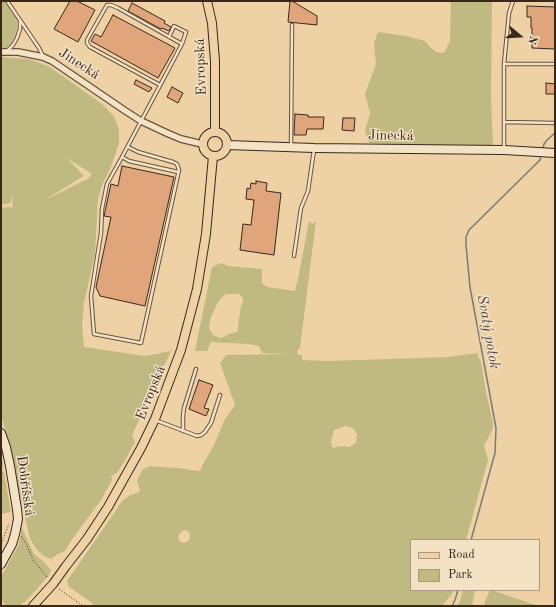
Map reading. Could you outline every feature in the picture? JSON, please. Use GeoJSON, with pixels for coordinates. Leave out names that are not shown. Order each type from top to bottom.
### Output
{"type":"FeatureCollection","features":[{"type":"Feature","properties":{"kind":"main road","name":"Evropská"},"geometry":{"type":"LineString","coordinates":[[208,1],[216,61],[215,132]]}},
{"type":"Feature","properties":{"kind":"main road"},"geometry":{"type":"LineString","coordinates":[[215,132],[223,135],[226,139],[226,150],[221,155],[210,156],[205,152],[202,144],[205,136],[215,132]]}},
{"type":"Feature","properties":{"kind":"main road","name":"Jinecká"},"geometry":{"type":"LineString","coordinates":[[227,145],[314,148],[504,150],[555,153]]}},
{"type":"Feature","properties":{"kind":"main road","name":"Evropská"},"geometry":{"type":"LineString","coordinates":[[32,606],[53,584],[87,539],[108,507],[155,420],[181,350],[197,289],[206,234],[213,156]]}},
{"type":"Feature","properties":{"kind":"main road","name":"Dobříšská"},"geometry":{"type":"LineString","coordinates":[[1,433],[6,447],[18,510],[17,529],[12,544],[1,564]]}},
{"type":"Feature","properties":{"kind":"street","name":"Jinecká"},"geometry":{"type":"LineString","coordinates":[[4,52],[44,57],[57,64],[142,121],[181,139],[202,144]]}},
{"type":"Feature","properties":{"kind":"lane"},"geometry":{"type":"LineString","coordinates":[[7,1],[44,57]]}},
{"type":"Feature","properties":{"kind":"lane"},"geometry":{"type":"LineString","coordinates":[[504,150],[504,64],[509,12],[513,1]]}},
{"type":"Feature","properties":{"kind":"lane"},"geometry":{"type":"LineString","coordinates":[[160,85],[90,47],[86,43],[103,10],[108,4],[118,8],[182,44]]}},
{"type":"Feature","properties":{"kind":"lane"},"geometry":{"type":"LineString","coordinates":[[4,52],[13,45],[17,38],[20,29],[20,20]]}},
{"type":"Feature","properties":{"kind":"lane"},"geometry":{"type":"LineString","coordinates":[[291,147],[292,25]]}},
{"type":"Feature","properties":{"kind":"lane"},"geometry":{"type":"LineString","coordinates":[[128,147],[138,152],[173,162],[178,166],[178,172],[141,343],[94,334],[91,296],[101,233],[102,208],[107,184],[142,121],[182,44],[186,32],[174,26],[169,37]]}},
{"type":"Feature","properties":{"kind":"lane"},"geometry":{"type":"LineString","coordinates":[[504,64],[555,64]]}},
{"type":"Feature","properties":{"kind":"lane"},"geometry":{"type":"LineString","coordinates":[[504,122],[555,123]]}},
{"type":"Feature","properties":{"kind":"lane"},"geometry":{"type":"LineString","coordinates":[[294,256],[301,208],[308,191],[314,148]]}},
{"type":"Feature","properties":{"kind":"lane"},"geometry":{"type":"LineString","coordinates":[[122,157],[129,161],[178,172]]}},
{"type":"Feature","properties":{"kind":"lane"},"geometry":{"type":"LineString","coordinates":[[183,431],[184,408],[196,369]]}},
{"type":"Feature","properties":{"kind":"lane"},"geometry":{"type":"LineString","coordinates":[[155,420],[197,436],[201,435],[205,432],[211,422],[220,395]]}},
{"type":"Feature","properties":{"kind":"path"},"geometry":{"type":"LineString","coordinates":[[1,544],[10,523]]}},
{"type":"Feature","properties":{"kind":"path"},"geometry":{"type":"LineString","coordinates":[[17,529],[27,545],[33,560],[53,584],[83,606]]}},
{"type":"Feature","properties":{"kind":"green space"},"geometry":{"type":"Polygon","coordinates":[[[1,1],[4,1],[17,19],[15,36],[7,48],[1,48],[1,1]]]}},
{"type":"Feature","properties":{"kind":"green space"},"geometry":{"type":"Polygon","coordinates":[[[451,1],[492,1],[491,95],[493,148],[369,143],[365,131],[370,113],[365,94],[376,64],[374,43],[378,32],[406,36],[425,41],[436,52],[444,53],[450,41],[451,1]]]}},
{"type":"Feature","properties":{"kind":"green space"},"geometry":{"type":"Polygon","coordinates":[[[1,57],[28,59],[50,67],[102,104],[114,116],[119,130],[119,143],[98,198],[95,253],[84,303],[82,325],[84,347],[145,356],[171,351],[132,435],[135,442],[124,462],[117,473],[111,476],[112,480],[101,500],[65,551],[51,559],[44,556],[37,550],[30,539],[19,492],[11,447],[1,416],[1,208],[12,208],[13,193],[9,204],[1,205],[1,57]],[[62,155],[69,160],[84,176],[46,199],[89,178],[92,174],[62,155]]]}},
{"type":"Feature","properties":{"kind":"green space"},"geometry":{"type":"Polygon","coordinates":[[[309,221],[313,224],[316,221],[300,348],[297,351],[298,355],[302,355],[302,360],[327,361],[448,357],[477,353],[481,362],[493,426],[492,431],[484,445],[488,460],[466,539],[410,539],[410,591],[454,591],[442,606],[96,606],[68,586],[67,581],[123,500],[140,491],[137,481],[142,470],[150,466],[200,471],[214,445],[224,421],[235,405],[220,363],[226,355],[289,354],[262,353],[259,346],[248,344],[211,342],[207,351],[195,351],[212,267],[221,263],[228,266],[262,269],[262,283],[267,287],[295,291],[309,221]],[[226,294],[220,299],[210,320],[209,328],[213,335],[220,338],[237,332],[243,302],[242,297],[239,294],[226,294]],[[345,426],[334,430],[331,443],[333,448],[340,446],[349,447],[356,443],[357,434],[353,428],[345,426]],[[187,530],[181,532],[178,537],[179,541],[183,543],[190,539],[190,534],[187,530]]]}},
{"type":"Feature","properties":{"kind":"green space"},"geometry":{"type":"Polygon","coordinates":[[[1,459],[3,463],[2,472],[4,472],[11,512],[1,514],[1,459]]]}},
{"type":"Feature","properties":{"kind":"green space"},"geometry":{"type":"Polygon","coordinates":[[[21,526],[34,554],[51,570],[49,575],[26,601],[19,606],[6,606],[1,599],[1,577],[18,546],[21,535],[21,526]]]}},
{"type":"Feature","properties":{"kind":"green space"},"geometry":{"type":"Polygon","coordinates":[[[463,591],[475,591],[472,606],[457,606],[463,591]]]}},
{"type":"Feature","properties":{"kind":"green space"},"geometry":{"type":"Polygon","coordinates":[[[490,591],[494,591],[539,606],[483,606],[490,591]]]}},
{"type":"Feature","properties":{"kind":"building"},"geometry":{"type":"Polygon","coordinates":[[[70,1],[77,1],[95,10],[78,42],[54,29],[70,1]]]}},
{"type":"Feature","properties":{"kind":"building"},"geometry":{"type":"Polygon","coordinates":[[[290,1],[317,16],[317,25],[288,22],[290,1]]]}},
{"type":"Feature","properties":{"kind":"building"},"geometry":{"type":"Polygon","coordinates":[[[132,3],[165,21],[164,23],[171,27],[169,31],[162,28],[161,29],[128,11],[132,3]]]}},
{"type":"Feature","properties":{"kind":"building"},"geometry":{"type":"Polygon","coordinates":[[[527,6],[555,7],[555,49],[532,48],[531,17],[527,17],[527,6]]]}},
{"type":"Feature","properties":{"kind":"building"},"geometry":{"type":"Polygon","coordinates":[[[113,15],[175,48],[158,78],[91,41],[95,34],[101,37],[113,15]]]}},
{"type":"Feature","properties":{"kind":"building"},"geometry":{"type":"Polygon","coordinates":[[[136,80],[152,88],[149,92],[134,84],[136,80]]]}},
{"type":"Feature","properties":{"kind":"building"},"geometry":{"type":"Polygon","coordinates":[[[546,83],[555,84],[555,94],[546,94],[546,83]]]}},
{"type":"Feature","properties":{"kind":"building"},"geometry":{"type":"Polygon","coordinates":[[[172,87],[183,93],[178,103],[167,97],[172,87]]]}},
{"type":"Feature","properties":{"kind":"building"},"geometry":{"type":"Polygon","coordinates":[[[295,114],[308,115],[308,117],[324,117],[323,129],[307,129],[306,135],[294,135],[295,114]]]}},
{"type":"Feature","properties":{"kind":"building"},"geometry":{"type":"Polygon","coordinates":[[[343,118],[355,118],[354,131],[342,130],[343,118]]]}},
{"type":"Feature","properties":{"kind":"building"},"geometry":{"type":"Polygon","coordinates":[[[122,166],[174,177],[145,306],[100,296],[96,287],[111,217],[104,216],[111,184],[118,186],[122,166]]]}},
{"type":"Feature","properties":{"kind":"building"},"geometry":{"type":"Polygon","coordinates":[[[256,181],[267,183],[266,191],[281,193],[274,255],[240,250],[243,224],[251,225],[254,200],[246,199],[247,188],[250,189],[251,183],[256,184],[256,181]]]}},
{"type":"Feature","properties":{"kind":"building"},"geometry":{"type":"Polygon","coordinates":[[[199,380],[213,385],[204,408],[209,409],[206,416],[189,409],[199,380]]]}},
{"type":"Feature","properties":{"kind":"waterway","name":"Svatý potok"},"geometry":{"type":"LineString","coordinates":[[543,148],[547,140],[555,133]]}},
{"type":"Feature","properties":{"kind":"waterway","name":"Svatý potok"},"geometry":{"type":"LineString","coordinates":[[471,539],[495,453],[496,428],[470,287],[466,237],[469,230],[540,160],[541,156]]}},
{"type":"Feature","properties":{"kind":"waterway","name":"Svatý potok"},"geometry":{"type":"LineString","coordinates":[[452,606],[458,591]]}}]}
